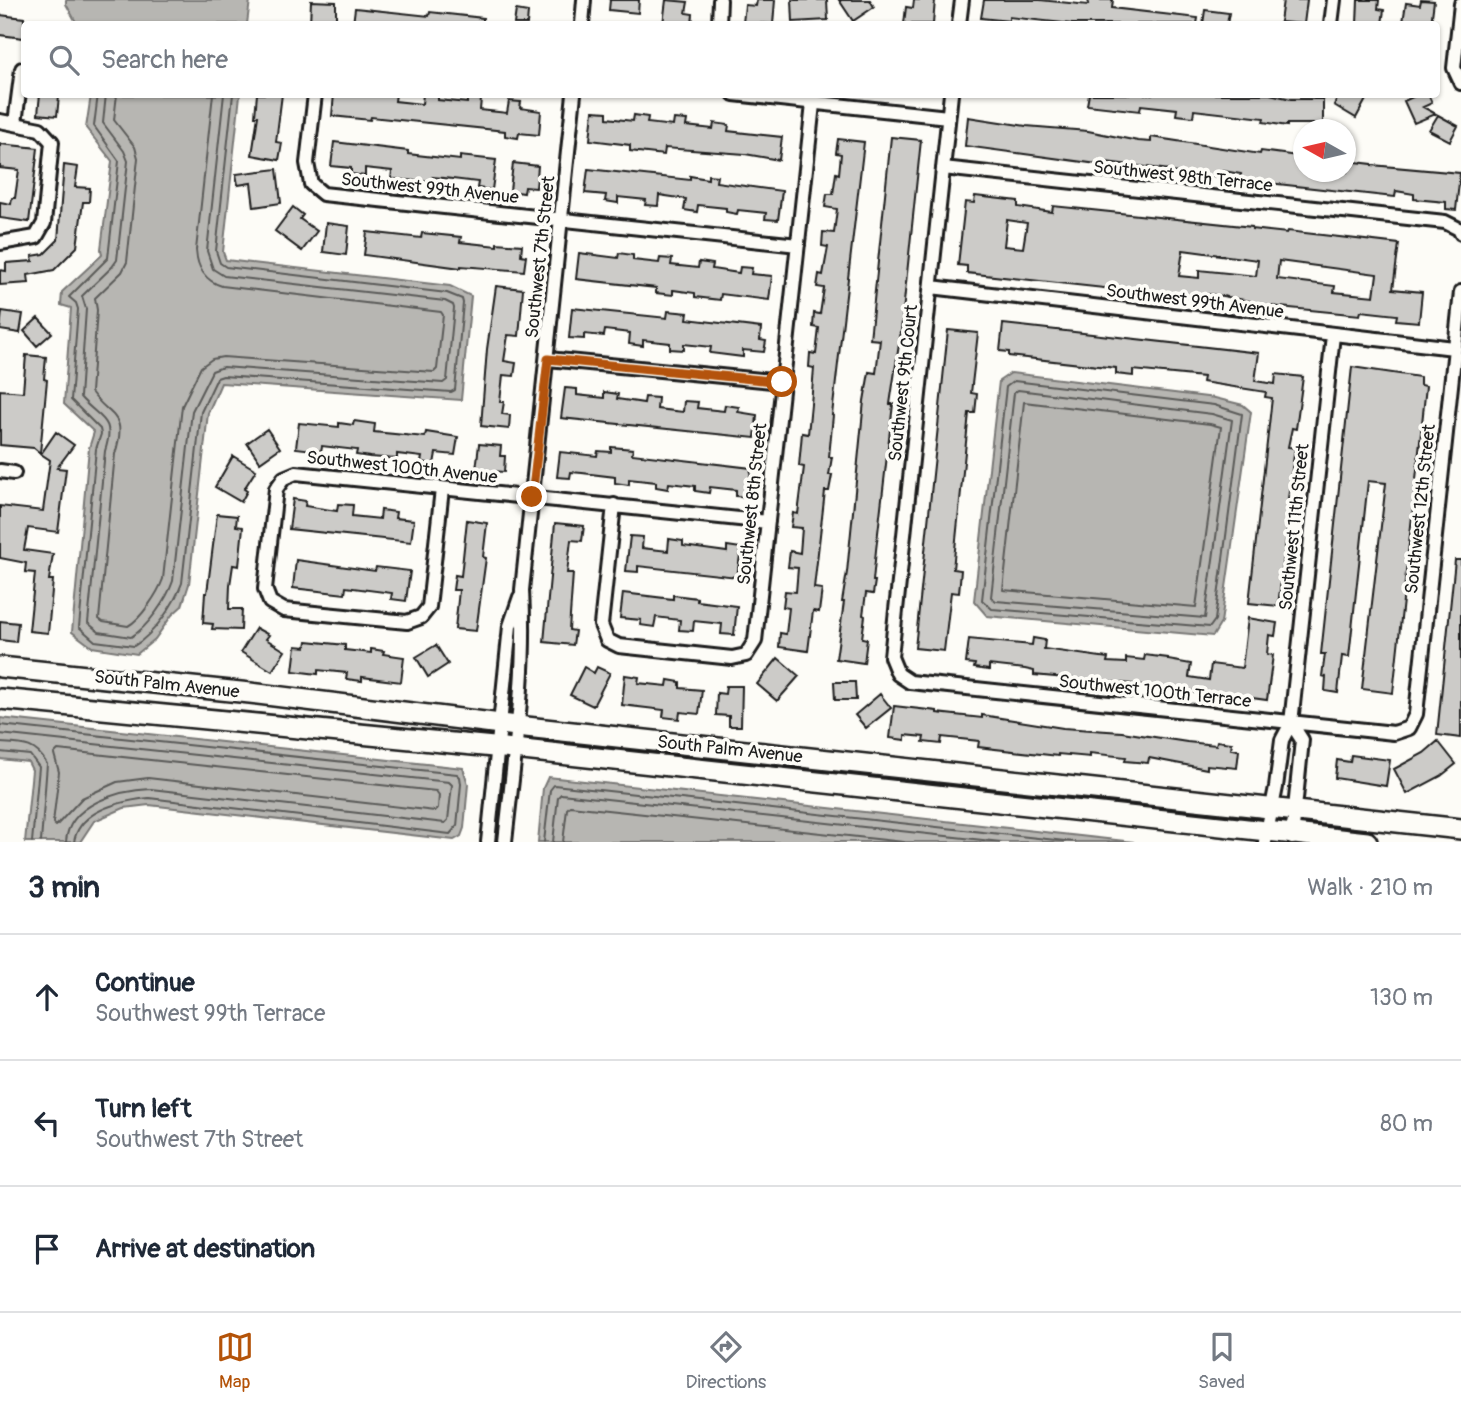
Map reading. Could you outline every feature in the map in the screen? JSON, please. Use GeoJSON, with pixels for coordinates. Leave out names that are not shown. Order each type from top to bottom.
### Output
{"type":"FeatureCollection","features":[{"type":"Feature","properties":{"kind":"main road","name":"South Palm Avenue"},"geometry":{"type":"LineString","coordinates":[[0,667],[1461,829]]}},
{"type":"Feature","properties":{"kind":"main road","name":"South Palm Avenue"},"geometry":{"type":"LineString","coordinates":[[0,698],[506,748],[1266,837],[1367,842]]}},
{"type":"Feature","properties":{"kind":"street"},"geometry":{"type":"LineString","coordinates":[[582,21],[584,0]]}},
{"type":"Feature","properties":{"kind":"street"},"geometry":{"type":"LineString","coordinates":[[719,21],[720,0]]}},
{"type":"Feature","properties":{"kind":"street"},"geometry":{"type":"LineString","coordinates":[[959,21],[961,0]]}},
{"type":"Feature","properties":{"kind":"street"},"geometry":{"type":"LineString","coordinates":[[1331,21],[1334,0]]}},
{"type":"Feature","properties":{"kind":"street"},"geometry":{"type":"LineString","coordinates":[[1460,83],[1454,68],[1461,4]]}},
{"type":"Feature","properties":{"kind":"street"},"geometry":{"type":"LineString","coordinates":[[15,123],[21,77]]}},
{"type":"Feature","properties":{"kind":"street","name":"Southwest 99th Avenue"},"geometry":{"type":"LineString","coordinates":[[315,98],[307,163],[311,184],[323,194],[798,245]]}},
{"type":"Feature","properties":{"kind":"street","name":"Southwest 7th Street"},"geometry":{"type":"LineString","coordinates":[[509,725],[521,705],[524,662],[522,590],[574,98]]}},
{"type":"Feature","properties":{"kind":"street"},"geometry":{"type":"LineString","coordinates":[[766,98],[948,117]]}},
{"type":"Feature","properties":{"kind":"street","name":"Southwest 9th Court"},"geometry":{"type":"LineString","coordinates":[[898,674],[891,657],[950,98]]}},
{"type":"Feature","properties":{"kind":"street","name":"Southwest 8th Street"},"geometry":{"type":"LineString","coordinates":[[614,505],[601,625],[607,640],[619,646],[732,659],[746,655],[755,641],[813,104]]}},
{"type":"Feature","properties":{"kind":"street"},"geometry":{"type":"LineString","coordinates":[[0,121],[40,129],[52,142],[44,223],[36,237],[0,243]]}},
{"type":"Feature","properties":{"kind":"street","name":"Southwest 98th Terrace"},"geometry":{"type":"LineString","coordinates":[[943,168],[1445,222],[1460,231]]}},
{"type":"Feature","properties":{"kind":"street","name":"Southwest 99th Avenue"},"geometry":{"type":"LineString","coordinates":[[931,287],[1454,348]]}},
{"type":"Feature","properties":{"kind":"street","name":"Southwest 12th Street"},"geometry":{"type":"LineString","coordinates":[[1409,728],[1416,714],[1461,292]]}},
{"type":"Feature","properties":{"kind":"street","name":"Southwest 11th Street"},"geometry":{"type":"LineString","coordinates":[[1266,837],[1282,740],[1291,723],[1333,335]]}},
{"type":"Feature","properties":{"kind":"street"},"geometry":{"type":"LineString","coordinates":[[548,359],[782,382]]}},
{"type":"Feature","properties":{"kind":"street"},"geometry":{"type":"LineString","coordinates":[[0,471],[14,473]]}},
{"type":"Feature","properties":{"kind":"street","name":"Southwest 100th Avenue"},"geometry":{"type":"LineString","coordinates":[[442,489],[429,607],[421,617],[407,622],[284,610],[270,602],[265,589],[276,489],[284,478],[296,474],[768,522]]}},
{"type":"Feature","properties":{"kind":"street","name":"Southwest 7th Street"},"geometry":{"type":"LineString","coordinates":[[488,842],[509,725],[510,626],[522,590]]}},
{"type":"Feature","properties":{"kind":"street","name":"Southwest 100th Terrace"},"geometry":{"type":"LineString","coordinates":[[898,674],[910,681],[1291,723],[1394,733],[1409,728]]}},
{"type":"Feature","properties":{"kind":"street","name":"Southwest 11th Street"},"geometry":{"type":"LineString","coordinates":[[1291,723],[1302,740],[1292,838]]}},
{"type":"Feature","properties":{"kind":"street","name":"Southwest 7th Street"},"geometry":{"type":"LineString","coordinates":[[505,842],[506,748]]}},
{"type":"Feature","properties":{"kind":"water"},"geometry":{"type":"Polygon","coordinates":[[[66,0],[250,0],[247,21],[75,21],[66,0]]]}},
{"type":"Feature","properties":{"kind":"water"},"geometry":{"type":"Polygon","coordinates":[[[91,98],[240,98],[223,252],[226,260],[450,286],[471,296],[461,400],[221,383],[208,413],[189,584],[182,606],[155,639],[137,654],[92,647],[72,632],[89,448],[94,432],[64,404],[71,308],[61,305],[62,292],[102,255],[112,161],[86,128],[91,98]]]}},
{"type":"Feature","properties":{"kind":"water"},"geometry":{"type":"Polygon","coordinates":[[[1011,373],[1215,398],[1243,405],[1251,412],[1221,623],[1213,636],[987,616],[974,601],[999,381],[1011,373]]]}},
{"type":"Feature","properties":{"kind":"water"},"geometry":{"type":"Polygon","coordinates":[[[0,718],[463,768],[468,784],[464,828],[461,836],[454,840],[149,805],[124,808],[94,821],[80,842],[25,842],[32,770],[28,762],[0,759],[0,718]]]}},
{"type":"Feature","properties":{"kind":"water"},"geometry":{"type":"Polygon","coordinates":[[[548,777],[1134,842],[538,842],[543,788],[548,777]]]}},
{"type":"Feature","properties":{"kind":"building"},"geometry":{"type":"Polygon","coordinates":[[[610,0],[639,0],[638,13],[609,10],[610,0]]]}},
{"type":"Feature","properties":{"kind":"building"},"geometry":{"type":"Polygon","coordinates":[[[666,0],[688,2],[686,13],[693,14],[692,21],[663,21],[666,0]]]}},
{"type":"Feature","properties":{"kind":"building"},"geometry":{"type":"Polygon","coordinates":[[[757,0],[775,0],[773,21],[743,21],[745,5],[756,6],[757,0]]]}},
{"type":"Feature","properties":{"kind":"building"},"geometry":{"type":"Polygon","coordinates":[[[792,0],[827,0],[828,20],[793,21],[792,0]]]}},
{"type":"Feature","properties":{"kind":"building"},"geometry":{"type":"Polygon","coordinates":[[[839,0],[870,0],[874,7],[853,21],[839,0]]]}},
{"type":"Feature","properties":{"kind":"building"},"geometry":{"type":"Polygon","coordinates":[[[914,0],[935,0],[933,21],[904,21],[906,7],[913,8],[914,0]]]}},
{"type":"Feature","properties":{"kind":"building"},"geometry":{"type":"Polygon","coordinates":[[[984,0],[1040,0],[1088,5],[1089,0],[1113,0],[1112,8],[1198,18],[1198,21],[1045,21],[1009,17],[1009,21],[981,18],[984,0]]]}},
{"type":"Feature","properties":{"kind":"building"},"geometry":{"type":"Polygon","coordinates":[[[1283,0],[1307,0],[1304,21],[1280,21],[1283,0]]]}},
{"type":"Feature","properties":{"kind":"building"},"geometry":{"type":"Polygon","coordinates":[[[1358,0],[1379,0],[1378,9],[1384,10],[1382,21],[1357,21],[1358,0]]]}},
{"type":"Feature","properties":{"kind":"building"},"geometry":{"type":"Polygon","coordinates":[[[1421,0],[1434,1],[1431,21],[1403,21],[1406,3],[1420,5],[1421,0]]]}},
{"type":"Feature","properties":{"kind":"building"},"geometry":{"type":"Polygon","coordinates":[[[311,1],[336,2],[336,21],[310,21],[311,1]]]}},
{"type":"Feature","properties":{"kind":"building"},"geometry":{"type":"Polygon","coordinates":[[[355,8],[429,16],[430,12],[483,18],[483,21],[353,21],[355,8]]]}},
{"type":"Feature","properties":{"kind":"building"},"geometry":{"type":"Polygon","coordinates":[[[516,10],[528,12],[527,21],[514,21],[516,10]]]}},
{"type":"Feature","properties":{"kind":"building"},"geometry":{"type":"Polygon","coordinates":[[[1205,10],[1229,13],[1228,21],[1203,21],[1205,10]]]}},
{"type":"Feature","properties":{"kind":"building"},"geometry":{"type":"Polygon","coordinates":[[[0,15],[24,18],[24,21],[21,21],[21,38],[0,35],[0,15]]]}},
{"type":"Feature","properties":{"kind":"building"},"geometry":{"type":"Polygon","coordinates":[[[40,98],[59,98],[57,116],[38,114],[40,98]]]}},
{"type":"Feature","properties":{"kind":"building"},"geometry":{"type":"Polygon","coordinates":[[[257,98],[282,98],[276,142],[282,143],[279,160],[252,155],[258,116],[255,116],[257,98]]]}},
{"type":"Feature","properties":{"kind":"building"},"geometry":{"type":"Polygon","coordinates":[[[334,98],[395,98],[395,101],[422,104],[423,98],[467,103],[467,98],[474,98],[481,99],[480,110],[507,113],[509,101],[521,102],[520,108],[541,111],[539,135],[519,133],[518,138],[505,136],[505,131],[371,117],[370,120],[332,116],[334,98]]]}},
{"type":"Feature","properties":{"kind":"building"},"geometry":{"type":"Polygon","coordinates":[[[1088,98],[1323,99],[1323,119],[1293,119],[1293,124],[1287,126],[1263,122],[1264,118],[1194,110],[1193,117],[1176,115],[1177,109],[1141,105],[1140,111],[1087,105],[1088,98]]]}},
{"type":"Feature","properties":{"kind":"building"},"geometry":{"type":"Polygon","coordinates":[[[1338,98],[1367,98],[1356,118],[1334,105],[1338,98]]]}},
{"type":"Feature","properties":{"kind":"building"},"geometry":{"type":"Polygon","coordinates":[[[1410,98],[1430,98],[1432,103],[1423,107],[1436,114],[1414,123],[1404,101],[1410,98]]]}},
{"type":"Feature","properties":{"kind":"building"},"geometry":{"type":"Polygon","coordinates":[[[593,111],[607,112],[607,118],[633,121],[634,115],[648,117],[647,123],[673,126],[674,119],[687,120],[686,126],[713,129],[714,123],[729,125],[728,131],[782,137],[779,160],[745,154],[665,148],[664,155],[630,151],[630,145],[590,140],[593,111]]]}},
{"type":"Feature","properties":{"kind":"building"},"geometry":{"type":"Polygon","coordinates":[[[1438,115],[1458,126],[1450,141],[1429,130],[1438,115]]]}},
{"type":"Feature","properties":{"kind":"building"},"geometry":{"type":"Polygon","coordinates":[[[968,117],[1026,126],[1088,131],[1138,141],[1151,142],[1151,137],[1260,154],[1261,151],[1293,155],[1293,182],[1356,182],[1356,162],[1460,173],[1456,210],[1446,209],[1446,202],[1414,199],[1414,194],[1396,191],[1395,197],[1385,196],[1251,181],[1240,179],[1241,174],[1223,171],[1222,177],[1169,172],[965,146],[968,117]]]}},
{"type":"Feature","properties":{"kind":"building"},"geometry":{"type":"Polygon","coordinates":[[[891,137],[921,140],[901,331],[890,404],[893,404],[876,550],[875,581],[873,594],[866,593],[863,615],[862,638],[867,639],[864,663],[836,659],[864,401],[869,372],[876,373],[880,340],[870,339],[891,137]]]}},
{"type":"Feature","properties":{"kind":"building"},"geometry":{"type":"Polygon","coordinates":[[[838,139],[864,142],[832,415],[829,475],[832,475],[829,491],[825,491],[814,588],[822,589],[819,612],[813,611],[808,651],[779,647],[780,633],[786,634],[789,608],[783,607],[785,591],[796,592],[798,568],[788,567],[790,551],[800,553],[802,528],[791,527],[793,513],[798,514],[804,467],[799,466],[802,433],[808,434],[814,368],[809,367],[810,353],[816,354],[819,328],[813,327],[814,313],[820,314],[824,288],[817,287],[819,274],[823,275],[828,247],[822,246],[823,232],[834,233],[837,209],[825,207],[827,194],[833,194],[836,173],[839,174],[841,154],[836,153],[838,139]]]}},
{"type":"Feature","properties":{"kind":"building"},"geometry":{"type":"Polygon","coordinates":[[[334,142],[460,160],[460,156],[496,160],[492,190],[477,188],[478,182],[444,178],[432,177],[431,182],[391,179],[392,171],[365,168],[365,176],[351,174],[351,168],[331,166],[334,142]]]}},
{"type":"Feature","properties":{"kind":"building"},"geometry":{"type":"Polygon","coordinates":[[[0,144],[38,148],[29,222],[0,218],[0,202],[11,204],[12,198],[15,198],[19,170],[0,168],[0,144]]]}},
{"type":"Feature","properties":{"kind":"building"},"geometry":{"type":"Polygon","coordinates":[[[513,163],[538,166],[536,188],[525,187],[524,193],[510,191],[513,163]]]}},
{"type":"Feature","properties":{"kind":"building"},"geometry":{"type":"Polygon","coordinates":[[[64,165],[78,167],[75,187],[90,188],[89,202],[83,202],[77,247],[54,270],[28,275],[29,283],[0,285],[0,270],[6,271],[6,263],[33,261],[32,256],[44,254],[58,240],[64,165]]]}},
{"type":"Feature","properties":{"kind":"building"},"geometry":{"type":"Polygon","coordinates":[[[277,169],[281,203],[254,207],[251,183],[238,185],[236,174],[277,169]]]}},
{"type":"Feature","properties":{"kind":"building"},"geometry":{"type":"Polygon","coordinates":[[[588,169],[690,180],[690,176],[708,179],[708,175],[717,176],[716,182],[782,191],[778,220],[765,219],[766,213],[738,210],[737,214],[726,212],[726,208],[698,205],[697,212],[684,210],[686,199],[659,195],[658,206],[645,205],[646,200],[618,197],[618,203],[605,201],[606,195],[585,193],[588,169]]]}},
{"type":"Feature","properties":{"kind":"building"},"geometry":{"type":"Polygon","coordinates":[[[975,196],[1018,201],[1018,207],[1052,212],[1053,206],[1399,244],[1393,289],[1422,292],[1419,322],[1396,320],[1397,315],[1361,311],[1360,315],[1250,304],[1250,301],[1217,295],[1205,294],[1204,299],[967,273],[967,266],[958,265],[965,202],[974,203],[975,196]],[[1007,220],[1004,246],[1023,248],[1027,223],[1007,220]],[[1183,250],[1179,276],[1199,278],[1199,270],[1256,276],[1258,260],[1183,250]],[[1279,261],[1277,279],[1335,286],[1334,292],[1374,296],[1377,274],[1279,261]]]}},
{"type":"Feature","properties":{"kind":"building"},"geometry":{"type":"Polygon","coordinates":[[[293,207],[303,215],[300,219],[317,231],[302,251],[275,231],[293,207]]]}},
{"type":"Feature","properties":{"kind":"building"},"geometry":{"type":"Polygon","coordinates":[[[326,223],[349,226],[346,255],[323,252],[326,223]]]}},
{"type":"Feature","properties":{"kind":"building"},"geometry":{"type":"Polygon","coordinates":[[[367,232],[421,238],[422,233],[461,237],[460,242],[497,246],[497,243],[522,245],[521,255],[526,256],[524,271],[461,268],[364,255],[367,232]]]}},
{"type":"Feature","properties":{"kind":"building"},"geometry":{"type":"Polygon","coordinates":[[[579,253],[618,258],[619,253],[633,255],[633,260],[659,263],[660,258],[672,259],[671,265],[698,268],[699,262],[713,264],[712,269],[739,273],[740,267],[752,268],[751,274],[772,276],[769,300],[721,294],[720,300],[695,297],[695,293],[673,290],[673,295],[656,293],[656,288],[576,279],[579,253]]]}},
{"type":"Feature","properties":{"kind":"building"},"geometry":{"type":"Polygon","coordinates":[[[496,286],[523,289],[519,336],[508,335],[504,361],[516,363],[514,376],[503,375],[500,402],[504,402],[502,414],[510,415],[509,429],[481,426],[487,349],[496,286]]]}},
{"type":"Feature","properties":{"kind":"building"},"geometry":{"type":"Polygon","coordinates":[[[572,308],[667,318],[668,311],[688,313],[687,319],[761,328],[760,340],[766,341],[764,352],[743,350],[743,357],[710,353],[711,347],[684,344],[684,350],[670,349],[670,343],[643,340],[643,346],[629,344],[630,333],[605,330],[604,336],[584,334],[584,339],[569,338],[572,308]]]}},
{"type":"Feature","properties":{"kind":"building"},"geometry":{"type":"Polygon","coordinates":[[[2,311],[23,314],[20,333],[0,330],[2,311]]]}},
{"type":"Feature","properties":{"kind":"building"},"geometry":{"type":"Polygon","coordinates":[[[38,318],[52,333],[37,346],[24,331],[38,318]]]}},
{"type":"Feature","properties":{"kind":"building"},"geometry":{"type":"Polygon","coordinates":[[[1003,324],[1259,353],[1255,381],[1275,384],[1276,374],[1303,377],[1296,429],[1292,428],[1288,447],[1295,448],[1278,606],[1249,603],[1272,398],[1265,397],[1266,392],[1202,382],[1203,377],[1133,370],[1133,376],[1116,374],[1116,368],[1009,356],[1009,352],[1000,351],[1003,324]]]}},
{"type":"Feature","properties":{"kind":"building"},"geometry":{"type":"Polygon","coordinates":[[[948,330],[978,333],[971,393],[977,394],[975,413],[969,413],[953,569],[961,570],[959,593],[951,592],[944,651],[915,648],[948,330]]]}},
{"type":"Feature","properties":{"kind":"building"},"geometry":{"type":"Polygon","coordinates":[[[26,355],[46,357],[44,379],[47,380],[40,453],[34,448],[0,445],[0,390],[23,392],[26,355]]]}},
{"type":"Feature","properties":{"kind":"building"},"geometry":{"type":"Polygon","coordinates":[[[1352,367],[1420,377],[1420,385],[1426,386],[1393,693],[1362,689],[1386,483],[1368,481],[1349,657],[1342,656],[1338,693],[1325,691],[1326,677],[1322,676],[1325,654],[1321,654],[1352,367]]]}},
{"type":"Feature","properties":{"kind":"building"},"geometry":{"type":"Polygon","coordinates":[[[565,388],[577,389],[577,395],[604,398],[604,392],[618,394],[617,399],[644,403],[645,397],[658,398],[657,409],[683,412],[684,401],[698,402],[697,408],[724,411],[725,405],[739,407],[738,412],[757,415],[755,438],[561,418],[565,388]]]}},
{"type":"Feature","properties":{"kind":"building"},"geometry":{"type":"Polygon","coordinates":[[[354,421],[375,424],[374,432],[425,437],[426,432],[458,437],[455,455],[436,453],[434,464],[421,462],[422,457],[397,454],[397,459],[356,455],[357,450],[322,446],[321,451],[296,448],[299,423],[339,427],[339,423],[353,425],[354,421]]]}},
{"type":"Feature","properties":{"kind":"building"},"geometry":{"type":"Polygon","coordinates":[[[267,429],[280,448],[260,462],[247,443],[267,429]]]}},
{"type":"Feature","properties":{"kind":"building"},"geometry":{"type":"Polygon","coordinates":[[[56,432],[74,445],[57,468],[66,469],[58,532],[28,528],[24,550],[53,554],[49,580],[53,580],[48,633],[29,631],[35,573],[25,572],[26,563],[0,558],[0,506],[43,511],[50,460],[41,454],[56,432]]]}},
{"type":"Feature","properties":{"kind":"building"},"geometry":{"type":"Polygon","coordinates":[[[479,444],[501,446],[500,456],[505,456],[504,472],[476,470],[479,444]]]}},
{"type":"Feature","properties":{"kind":"building"},"geometry":{"type":"Polygon","coordinates":[[[611,447],[633,449],[632,454],[751,468],[748,497],[736,496],[736,490],[710,487],[709,493],[695,491],[695,486],[669,483],[668,489],[656,487],[656,482],[629,479],[629,485],[615,483],[615,477],[582,473],[571,472],[570,478],[557,477],[560,452],[597,456],[598,451],[611,452],[611,447]]]}},
{"type":"Feature","properties":{"kind":"building"},"geometry":{"type":"Polygon","coordinates":[[[233,456],[256,470],[244,489],[247,491],[241,502],[215,487],[233,456]]]}},
{"type":"Feature","properties":{"kind":"building"},"geometry":{"type":"Polygon","coordinates":[[[293,499],[306,501],[305,506],[337,511],[338,504],[353,505],[352,516],[380,519],[381,510],[396,512],[395,518],[414,520],[411,542],[289,529],[293,499]]]}},
{"type":"Feature","properties":{"kind":"building"},"geometry":{"type":"Polygon","coordinates":[[[217,514],[237,516],[236,526],[243,527],[239,566],[233,565],[229,609],[242,609],[241,630],[212,629],[213,624],[203,623],[217,514]]]}},
{"type":"Feature","properties":{"kind":"building"},"geometry":{"type":"Polygon","coordinates":[[[467,520],[487,523],[483,557],[486,558],[476,631],[455,629],[459,590],[453,590],[455,575],[461,576],[467,520]]]}},
{"type":"Feature","properties":{"kind":"building"},"geometry":{"type":"Polygon","coordinates":[[[555,523],[584,526],[582,541],[571,540],[567,573],[573,573],[569,630],[575,631],[573,645],[544,642],[555,523]]]}},
{"type":"Feature","properties":{"kind":"building"},"geometry":{"type":"Polygon","coordinates":[[[630,536],[643,537],[642,548],[668,551],[669,539],[683,541],[683,546],[727,552],[727,546],[741,548],[737,577],[638,566],[638,572],[626,571],[630,536]]]}},
{"type":"Feature","properties":{"kind":"building"},"geometry":{"type":"Polygon","coordinates":[[[296,560],[375,571],[376,567],[410,571],[406,601],[391,599],[392,593],[346,587],[345,594],[293,588],[296,560]]]}},
{"type":"Feature","properties":{"kind":"building"},"geometry":{"type":"Polygon","coordinates":[[[1455,560],[1461,560],[1461,738],[1437,735],[1455,560]]]}},
{"type":"Feature","properties":{"kind":"building"},"geometry":{"type":"Polygon","coordinates":[[[623,593],[673,599],[673,595],[737,606],[734,635],[721,634],[722,624],[694,621],[693,631],[679,630],[680,620],[656,617],[654,627],[640,625],[641,620],[620,618],[623,593]]]}},
{"type":"Feature","properties":{"kind":"building"},"geometry":{"type":"Polygon","coordinates":[[[1248,618],[1277,623],[1275,636],[1269,635],[1267,654],[1273,655],[1267,700],[1194,690],[1193,693],[1142,685],[1034,675],[1034,671],[1025,669],[989,665],[989,670],[974,668],[975,664],[966,663],[969,639],[1032,645],[1033,638],[1045,640],[1044,649],[1108,658],[1107,662],[1126,663],[1126,658],[1144,660],[1145,655],[1168,658],[1191,664],[1189,677],[1209,680],[1211,664],[1242,668],[1248,618]]]}},
{"type":"Feature","properties":{"kind":"building"},"geometry":{"type":"Polygon","coordinates":[[[0,621],[18,623],[16,642],[0,640],[0,621]]]}},
{"type":"Feature","properties":{"kind":"building"},"geometry":{"type":"Polygon","coordinates":[[[256,628],[269,635],[266,639],[285,651],[272,671],[241,652],[256,628]]]}},
{"type":"Feature","properties":{"kind":"building"},"geometry":{"type":"Polygon","coordinates":[[[307,641],[345,645],[345,650],[371,653],[371,649],[404,657],[401,682],[362,677],[362,681],[346,679],[347,673],[318,670],[318,674],[293,671],[296,646],[306,647],[307,641]]]}},
{"type":"Feature","properties":{"kind":"building"},"geometry":{"type":"Polygon","coordinates":[[[436,645],[448,664],[428,677],[416,657],[436,645]]]}},
{"type":"Feature","properties":{"kind":"building"},"geometry":{"type":"Polygon","coordinates":[[[778,658],[799,676],[777,701],[757,684],[778,658]]]}},
{"type":"Feature","properties":{"kind":"building"},"geometry":{"type":"Polygon","coordinates":[[[584,667],[594,673],[597,667],[610,673],[593,706],[570,695],[584,667]]]}},
{"type":"Feature","properties":{"kind":"building"},"geometry":{"type":"Polygon","coordinates":[[[625,675],[639,677],[638,683],[667,686],[668,680],[680,682],[680,688],[702,690],[699,714],[680,712],[679,719],[663,717],[664,710],[622,705],[625,675]]]}},
{"type":"Feature","properties":{"kind":"building"},"geometry":{"type":"Polygon","coordinates":[[[834,682],[855,682],[856,700],[835,700],[834,682]]]}},
{"type":"Feature","properties":{"kind":"building"},"geometry":{"type":"Polygon","coordinates":[[[726,686],[742,686],[741,726],[729,726],[729,716],[716,715],[717,693],[725,694],[726,686]]]}},
{"type":"Feature","properties":{"kind":"building"},"geometry":{"type":"Polygon","coordinates":[[[880,694],[891,708],[866,728],[855,715],[880,694]]]}},
{"type":"Feature","properties":{"kind":"building"},"geometry":{"type":"Polygon","coordinates":[[[894,706],[1187,742],[1216,745],[1217,741],[1232,743],[1231,749],[1239,750],[1237,768],[1207,765],[1207,769],[1149,758],[1148,763],[1125,761],[1126,757],[1090,753],[1090,757],[1058,756],[978,747],[979,741],[942,737],[941,744],[923,742],[924,737],[905,735],[905,740],[890,738],[894,706]]]}},
{"type":"Feature","properties":{"kind":"building"},"geometry":{"type":"Polygon","coordinates":[[[1438,741],[1456,764],[1441,776],[1407,794],[1394,769],[1424,753],[1438,741]]]}},
{"type":"Feature","properties":{"kind":"building"},"geometry":{"type":"Polygon","coordinates":[[[1351,755],[1390,760],[1386,786],[1335,778],[1337,760],[1350,762],[1351,755]]]}},
{"type":"Feature","properties":{"kind":"route"},"geometry":{"type":"LineString","coordinates":[[532,497],[548,359],[782,382]]}}]}
